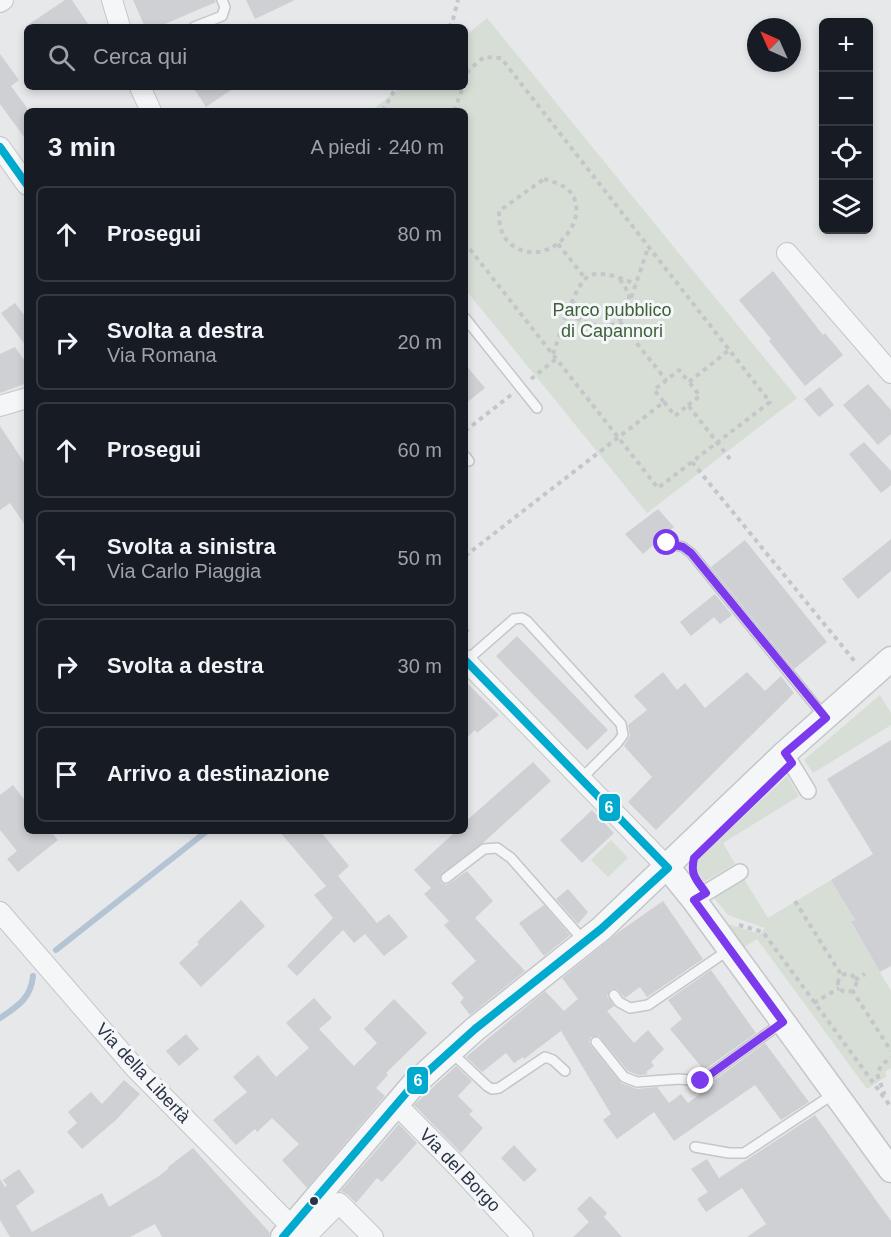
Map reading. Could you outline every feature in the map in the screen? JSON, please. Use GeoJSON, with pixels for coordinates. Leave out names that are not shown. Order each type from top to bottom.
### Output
{"type":"FeatureCollection","features":[{"type":"Feature","properties":{"kind":"street"},"geometry":{"type":"LineString","coordinates":[[112,0],[119,24]]}},
{"type":"Feature","properties":{"kind":"street"},"geometry":{"type":"LineString","coordinates":[[141,90],[150,108]]}},
{"type":"Feature","properties":{"kind":"street"},"geometry":{"type":"LineString","coordinates":[[0,147],[24,181]]}},
{"type":"Feature","properties":{"kind":"street"},"geometry":{"type":"LineString","coordinates":[[787,253],[891,373]]}},
{"type":"Feature","properties":{"kind":"street"},"geometry":{"type":"LineString","coordinates":[[0,406],[24,402]]}},
{"type":"Feature","properties":{"kind":"street"},"geometry":{"type":"LineString","coordinates":[[305,1229],[396,1104],[450,1050],[585,943],[668,868],[785,753],[891,659]]}},
{"type":"Feature","properties":{"kind":"street"},"geometry":{"type":"LineString","coordinates":[[468,664],[668,868],[694,900],[891,1170]]}},
{"type":"Feature","properties":{"kind":"street"},"geometry":{"type":"LineString","coordinates":[[785,753],[808,790]]}},
{"type":"Feature","properties":{"kind":"street"},"geometry":{"type":"LineString","coordinates":[[694,900],[740,872]]}},
{"type":"Feature","properties":{"kind":"street","name":"Via della Libertà"},"geometry":{"type":"LineString","coordinates":[[0,912],[135,1068],[305,1229]]}},
{"type":"Feature","properties":{"kind":"street","name":"Via del Borgo"},"geometry":{"type":"LineString","coordinates":[[396,1104],[523,1237]]}},
{"type":"Feature","properties":{"kind":"street"},"geometry":{"type":"LineString","coordinates":[[305,1229],[339,1203],[373,1237]]}},
{"type":"Feature","properties":{"kind":"lane"},"geometry":{"type":"LineString","coordinates":[[202,24],[222,16],[225,8],[222,0]]}},
{"type":"Feature","properties":{"kind":"lane"},"geometry":{"type":"LineString","coordinates":[[468,322],[537,408]]}},
{"type":"Feature","properties":{"kind":"lane"},"geometry":{"type":"LineString","coordinates":[[667,543],[683,547],[691,553],[826,718]]}},
{"type":"Feature","properties":{"kind":"lane"},"geometry":{"type":"LineString","coordinates":[[468,658],[514,619],[522,618],[527,621],[621,724],[623,735],[618,742],[580,779]]}},
{"type":"Feature","properties":{"kind":"lane"},"geometry":{"type":"LineString","coordinates":[[446,878],[484,849],[497,848],[511,858],[585,943]]}},
{"type":"Feature","properties":{"kind":"lane"},"geometry":{"type":"LineString","coordinates":[[614,996],[630,1008],[648,1005],[730,949]]}},
{"type":"Feature","properties":{"kind":"lane"},"geometry":{"type":"LineString","coordinates":[[596,1042],[624,1077],[637,1082],[679,1079],[701,1081],[783,1022]]}},
{"type":"Feature","properties":{"kind":"lane"},"geometry":{"type":"LineString","coordinates":[[450,1050],[492,1089],[499,1088],[545,1057],[553,1060],[565,1071]]}},
{"type":"Feature","properties":{"kind":"lane"},"geometry":{"type":"LineString","coordinates":[[695,1147],[729,1153],[744,1153],[835,1093]]}},
{"type":"Feature","properties":{"kind":"path"},"geometry":{"type":"LineString","coordinates":[[451,24],[458,0]]}},
{"type":"Feature","properties":{"kind":"path"},"geometry":{"type":"LineString","coordinates":[[468,75],[484,57],[501,58],[770,402],[658,488],[468,247]]}},
{"type":"Feature","properties":{"kind":"path"},"geometry":{"type":"LineString","coordinates":[[385,108],[394,90]]}},
{"type":"Feature","properties":{"kind":"path"},"geometry":{"type":"LineString","coordinates":[[455,108],[462,90]]}},
{"type":"Feature","properties":{"kind":"path"},"geometry":{"type":"LineString","coordinates":[[544,179],[564,186],[573,195],[576,207],[574,221],[568,233],[558,244],[546,251],[534,253],[521,251],[509,243],[501,233],[499,211],[544,179]]}},
{"type":"Feature","properties":{"kind":"path"},"geometry":{"type":"LineString","coordinates":[[558,244],[585,278]]}},
{"type":"Feature","properties":{"kind":"path"},"geometry":{"type":"LineString","coordinates":[[568,314],[603,327],[620,322],[629,305],[648,248]]}},
{"type":"Feature","properties":{"kind":"path"},"geometry":{"type":"LineString","coordinates":[[553,355],[574,298],[585,278],[605,274],[636,284]]}},
{"type":"Feature","properties":{"kind":"path"},"geometry":{"type":"LineString","coordinates":[[620,278],[629,294],[629,305]]}},
{"type":"Feature","properties":{"kind":"path"},"geometry":{"type":"LineString","coordinates":[[574,298],[575,307],[584,321]]}},
{"type":"Feature","properties":{"kind":"path"},"geometry":{"type":"LineString","coordinates":[[620,322],[666,380]]}},
{"type":"Feature","properties":{"kind":"path"},"geometry":{"type":"LineString","coordinates":[[689,382],[729,350]]}},
{"type":"Feature","properties":{"kind":"path"},"geometry":{"type":"LineString","coordinates":[[679,370],[700,396],[675,416],[654,390],[666,380],[679,370]]}},
{"type":"Feature","properties":{"kind":"path"},"geometry":{"type":"LineString","coordinates":[[468,554],[664,402]]}},
{"type":"Feature","properties":{"kind":"path"},"geometry":{"type":"LineString","coordinates":[[688,405],[730,459]]}},
{"type":"Feature","properties":{"kind":"path"},"geometry":{"type":"LineString","coordinates":[[692,462],[869,679]]}},
{"type":"Feature","properties":{"kind":"path"},"geometry":{"type":"LineString","coordinates":[[468,632],[472,635]]}},
{"type":"Feature","properties":{"kind":"path"},"geometry":{"type":"LineString","coordinates":[[795,902],[842,976]]}},
{"type":"Feature","properties":{"kind":"path"},"geometry":{"type":"LineString","coordinates":[[734,923],[763,932],[891,1107]]}},
{"type":"Feature","properties":{"kind":"path"},"geometry":{"type":"LineString","coordinates":[[855,980],[865,974]]}},
{"type":"Feature","properties":{"kind":"path"},"geometry":{"type":"LineString","coordinates":[[842,976],[851,976],[855,980],[852,990],[844,992],[839,988],[838,980],[842,976]]}},
{"type":"Feature","properties":{"kind":"path"},"geometry":{"type":"LineString","coordinates":[[814,1003],[839,988]]}},
{"type":"Feature","properties":{"kind":"path"},"geometry":{"type":"LineString","coordinates":[[852,990],[891,1051]]}},
{"type":"Feature","properties":{"kind":"path"},"geometry":{"type":"LineString","coordinates":[[882,1095],[884,1093],[877,1074],[881,1066],[891,1058]]}},
{"type":"Feature","properties":{"kind":"green space","name":"Parco pubblico di Capannori"},"geometry":{"type":"Polygon","coordinates":[[[487,18],[797,398],[647,513],[468,293],[468,108],[375,108],[397,90],[468,90],[468,34],[487,18]]]}},
{"type":"Feature","properties":{"kind":"green space"},"geometry":{"type":"Polygon","coordinates":[[[880,695],[891,713],[891,725],[813,773],[804,760],[880,695]]]}},
{"type":"Feature","properties":{"kind":"green space"},"geometry":{"type":"Polygon","coordinates":[[[787,776],[799,796],[723,843],[735,864],[704,882],[692,865],[787,776]]]}},
{"type":"Feature","properties":{"kind":"green space"},"geometry":{"type":"Polygon","coordinates":[[[611,840],[628,858],[608,877],[591,860],[611,840]]]}},
{"type":"Feature","properties":{"kind":"green space"},"geometry":{"type":"Polygon","coordinates":[[[744,879],[768,918],[831,880],[855,920],[851,923],[891,991],[891,1068],[885,1072],[887,1076],[867,1089],[757,939],[743,948],[725,923],[760,934],[765,928],[728,915],[714,898],[744,879]]]}},
{"type":"Feature","properties":{"kind":"building"},"geometry":{"type":"Polygon","coordinates":[[[65,0],[72,0],[88,24],[29,24],[65,0]]]}},
{"type":"Feature","properties":{"kind":"building"},"geometry":{"type":"Polygon","coordinates":[[[133,0],[215,0],[216,2],[165,24],[144,24],[133,0]]]}},
{"type":"Feature","properties":{"kind":"building"},"geometry":{"type":"Polygon","coordinates":[[[246,0],[295,0],[255,19],[246,0]]]}},
{"type":"Feature","properties":{"kind":"building"},"geometry":{"type":"Polygon","coordinates":[[[0,54],[19,80],[11,86],[27,108],[24,108],[24,137],[0,104],[0,54]]]}},
{"type":"Feature","properties":{"kind":"building"},"geometry":{"type":"Polygon","coordinates":[[[195,90],[231,90],[206,107],[195,90]]]}},
{"type":"Feature","properties":{"kind":"building"},"geometry":{"type":"Polygon","coordinates":[[[773,271],[823,335],[825,333],[843,355],[805,386],[739,300],[773,271]]]}},
{"type":"Feature","properties":{"kind":"building"},"geometry":{"type":"Polygon","coordinates":[[[15,303],[24,315],[24,343],[1,313],[15,303]]]}},
{"type":"Feature","properties":{"kind":"building"},"geometry":{"type":"Polygon","coordinates":[[[15,347],[24,360],[24,384],[0,393],[0,354],[15,347]]]}},
{"type":"Feature","properties":{"kind":"building"},"geometry":{"type":"Polygon","coordinates":[[[468,368],[485,388],[468,402],[468,368]]]}},
{"type":"Feature","properties":{"kind":"building"},"geometry":{"type":"Polygon","coordinates":[[[868,384],[891,410],[891,434],[878,445],[843,405],[868,384]]]}},
{"type":"Feature","properties":{"kind":"building"},"geometry":{"type":"Polygon","coordinates":[[[820,387],[834,405],[819,417],[804,399],[820,387]]]}},
{"type":"Feature","properties":{"kind":"building"},"geometry":{"type":"Polygon","coordinates":[[[0,426],[24,462],[24,524],[10,503],[0,510],[0,426]]]}},
{"type":"Feature","properties":{"kind":"building"},"geometry":{"type":"Polygon","coordinates":[[[864,442],[891,471],[891,485],[881,493],[849,454],[864,442]]]}},
{"type":"Feature","properties":{"kind":"building"},"geometry":{"type":"Polygon","coordinates":[[[658,509],[674,527],[643,554],[625,534],[658,509]]]}},
{"type":"Feature","properties":{"kind":"building"},"geometry":{"type":"Polygon","coordinates":[[[891,539],[891,571],[858,599],[842,579],[891,539]]]}},
{"type":"Feature","properties":{"kind":"building"},"geometry":{"type":"Polygon","coordinates":[[[745,540],[827,642],[794,669],[711,567],[745,540]]]}},
{"type":"Feature","properties":{"kind":"building"},"geometry":{"type":"Polygon","coordinates":[[[715,594],[732,615],[720,624],[714,617],[691,636],[680,622],[715,594]]]}},
{"type":"Feature","properties":{"kind":"building"},"geometry":{"type":"Polygon","coordinates":[[[517,636],[608,730],[587,750],[496,656],[517,636]]]}},
{"type":"Feature","properties":{"kind":"building"},"geometry":{"type":"Polygon","coordinates":[[[663,672],[677,690],[685,683],[705,708],[747,672],[765,691],[781,676],[794,693],[656,830],[628,802],[652,777],[624,746],[630,736],[628,725],[647,710],[634,696],[663,672]]]}},
{"type":"Feature","properties":{"kind":"building"},"geometry":{"type":"Polygon","coordinates":[[[468,684],[499,715],[477,733],[475,730],[468,736],[468,684]]]}},
{"type":"Feature","properties":{"kind":"building"},"geometry":{"type":"Polygon","coordinates":[[[891,740],[891,966],[880,972],[851,922],[855,920],[831,880],[873,854],[827,779],[891,740]]]}},
{"type":"Feature","properties":{"kind":"building"},"geometry":{"type":"Polygon","coordinates":[[[533,762],[551,781],[484,842],[440,876],[441,883],[447,885],[467,871],[493,901],[475,918],[525,971],[470,1015],[460,1002],[464,998],[451,983],[476,961],[444,925],[449,921],[424,894],[431,888],[414,870],[453,834],[468,834],[468,819],[533,762]]]}},
{"type":"Feature","properties":{"kind":"building"},"geometry":{"type":"Polygon","coordinates":[[[13,785],[24,799],[24,834],[53,834],[58,840],[18,872],[7,859],[17,851],[0,830],[0,795],[13,785]]]}},
{"type":"Feature","properties":{"kind":"building"},"geometry":{"type":"Polygon","coordinates":[[[592,810],[614,833],[582,863],[560,840],[592,810]]]}},
{"type":"Feature","properties":{"kind":"building"},"geometry":{"type":"Polygon","coordinates":[[[282,834],[322,834],[349,866],[338,876],[377,923],[389,914],[408,937],[384,956],[365,934],[354,943],[343,930],[297,976],[287,966],[333,918],[314,895],[326,886],[282,834]]]}},
{"type":"Feature","properties":{"kind":"building"},"geometry":{"type":"Polygon","coordinates":[[[568,889],[588,912],[578,924],[556,899],[568,889]]]}},
{"type":"Feature","properties":{"kind":"building"},"geometry":{"type":"Polygon","coordinates":[[[241,900],[265,926],[201,987],[179,963],[199,944],[197,942],[241,900]]]}},
{"type":"Feature","properties":{"kind":"building"},"geometry":{"type":"Polygon","coordinates":[[[663,901],[703,959],[647,997],[640,987],[625,998],[617,989],[611,989],[607,996],[614,1006],[607,1011],[634,1043],[648,1030],[664,1049],[651,1062],[654,1066],[646,1072],[648,1074],[638,1075],[628,1071],[599,1036],[591,1037],[589,1042],[591,1046],[621,1083],[637,1089],[657,1087],[669,1103],[681,1094],[688,1103],[715,1083],[713,1081],[765,1043],[809,1102],[781,1120],[755,1085],[674,1141],[654,1112],[617,1139],[603,1120],[611,1114],[561,1031],[524,1059],[523,1057],[514,1063],[506,1053],[482,1072],[466,1057],[545,991],[564,1011],[578,999],[562,978],[620,931],[663,901]]]}},
{"type":"Feature","properties":{"kind":"building"},"geometry":{"type":"Polygon","coordinates":[[[544,905],[570,935],[544,956],[519,923],[544,905]]]}},
{"type":"Feature","properties":{"kind":"building"},"geometry":{"type":"Polygon","coordinates":[[[711,970],[756,1033],[704,1070],[670,1029],[682,1019],[668,1000],[711,970]]]}},
{"type":"Feature","properties":{"kind":"building"},"geometry":{"type":"Polygon","coordinates":[[[314,998],[332,1018],[319,1029],[354,1066],[377,1043],[364,1029],[394,999],[427,1033],[386,1073],[388,1075],[376,1088],[385,1096],[307,1188],[282,1160],[299,1144],[272,1118],[257,1132],[255,1129],[236,1145],[213,1120],[247,1092],[233,1077],[258,1055],[276,1077],[309,1048],[286,1023],[314,998]]]}},
{"type":"Feature","properties":{"kind":"building"},"geometry":{"type":"Polygon","coordinates":[[[186,1034],[199,1049],[179,1066],[166,1051],[186,1034]]]}},
{"type":"Feature","properties":{"kind":"building"},"geometry":{"type":"Polygon","coordinates":[[[456,1066],[472,1081],[458,1096],[473,1111],[469,1114],[483,1128],[461,1153],[414,1105],[456,1066]]]}},
{"type":"Feature","properties":{"kind":"building"},"geometry":{"type":"Polygon","coordinates":[[[124,1080],[140,1094],[116,1120],[82,1149],[67,1132],[77,1123],[68,1112],[91,1092],[102,1104],[124,1080]]]}},
{"type":"Feature","properties":{"kind":"building"},"geometry":{"type":"Polygon","coordinates":[[[815,1115],[891,1221],[891,1237],[747,1237],[766,1224],[742,1188],[706,1212],[697,1199],[708,1192],[691,1169],[707,1159],[719,1178],[815,1115]]]}},
{"type":"Feature","properties":{"kind":"building"},"geometry":{"type":"Polygon","coordinates":[[[399,1124],[417,1143],[382,1182],[377,1178],[356,1203],[341,1191],[399,1124]]]}},
{"type":"Feature","properties":{"kind":"building"},"geometry":{"type":"Polygon","coordinates":[[[514,1145],[537,1170],[524,1182],[501,1158],[514,1145]]]}},
{"type":"Feature","properties":{"kind":"building"},"geometry":{"type":"Polygon","coordinates":[[[193,1148],[270,1233],[269,1237],[162,1237],[155,1224],[130,1237],[10,1237],[0,1220],[0,1179],[5,1187],[7,1186],[3,1180],[19,1169],[35,1192],[16,1206],[32,1232],[102,1193],[109,1207],[159,1176],[193,1148]]]}},
{"type":"Feature","properties":{"kind":"building"},"geometry":{"type":"Polygon","coordinates":[[[590,1196],[607,1213],[604,1217],[622,1237],[573,1237],[589,1222],[577,1209],[590,1196]]]}},
{"type":"Feature","properties":{"kind":"waterway"},"geometry":{"type":"LineString","coordinates":[[56,950],[203,834]]}},
{"type":"Feature","properties":{"kind":"waterway"},"geometry":{"type":"LineString","coordinates":[[0,1018],[26,996],[33,976]]}},
{"type":"Feature","properties":{"kind":"transit line","name":"6"},"geometry":{"type":"LineString","coordinates":[[0,147],[24,181]]}},
{"type":"Feature","properties":{"kind":"transit line","name":"6"},"geometry":{"type":"LineString","coordinates":[[283,1237],[413,1085],[475,1029],[601,929],[668,868],[468,663]]}},
{"type":"Feature","properties":{"kind":"route"},"geometry":{"type":"LineString","coordinates":[[667,543],[683,547],[691,553],[826,718],[785,753],[792,763],[694,858],[692,868],[694,876],[706,893],[694,900],[783,1022],[701,1081]]}}]}
